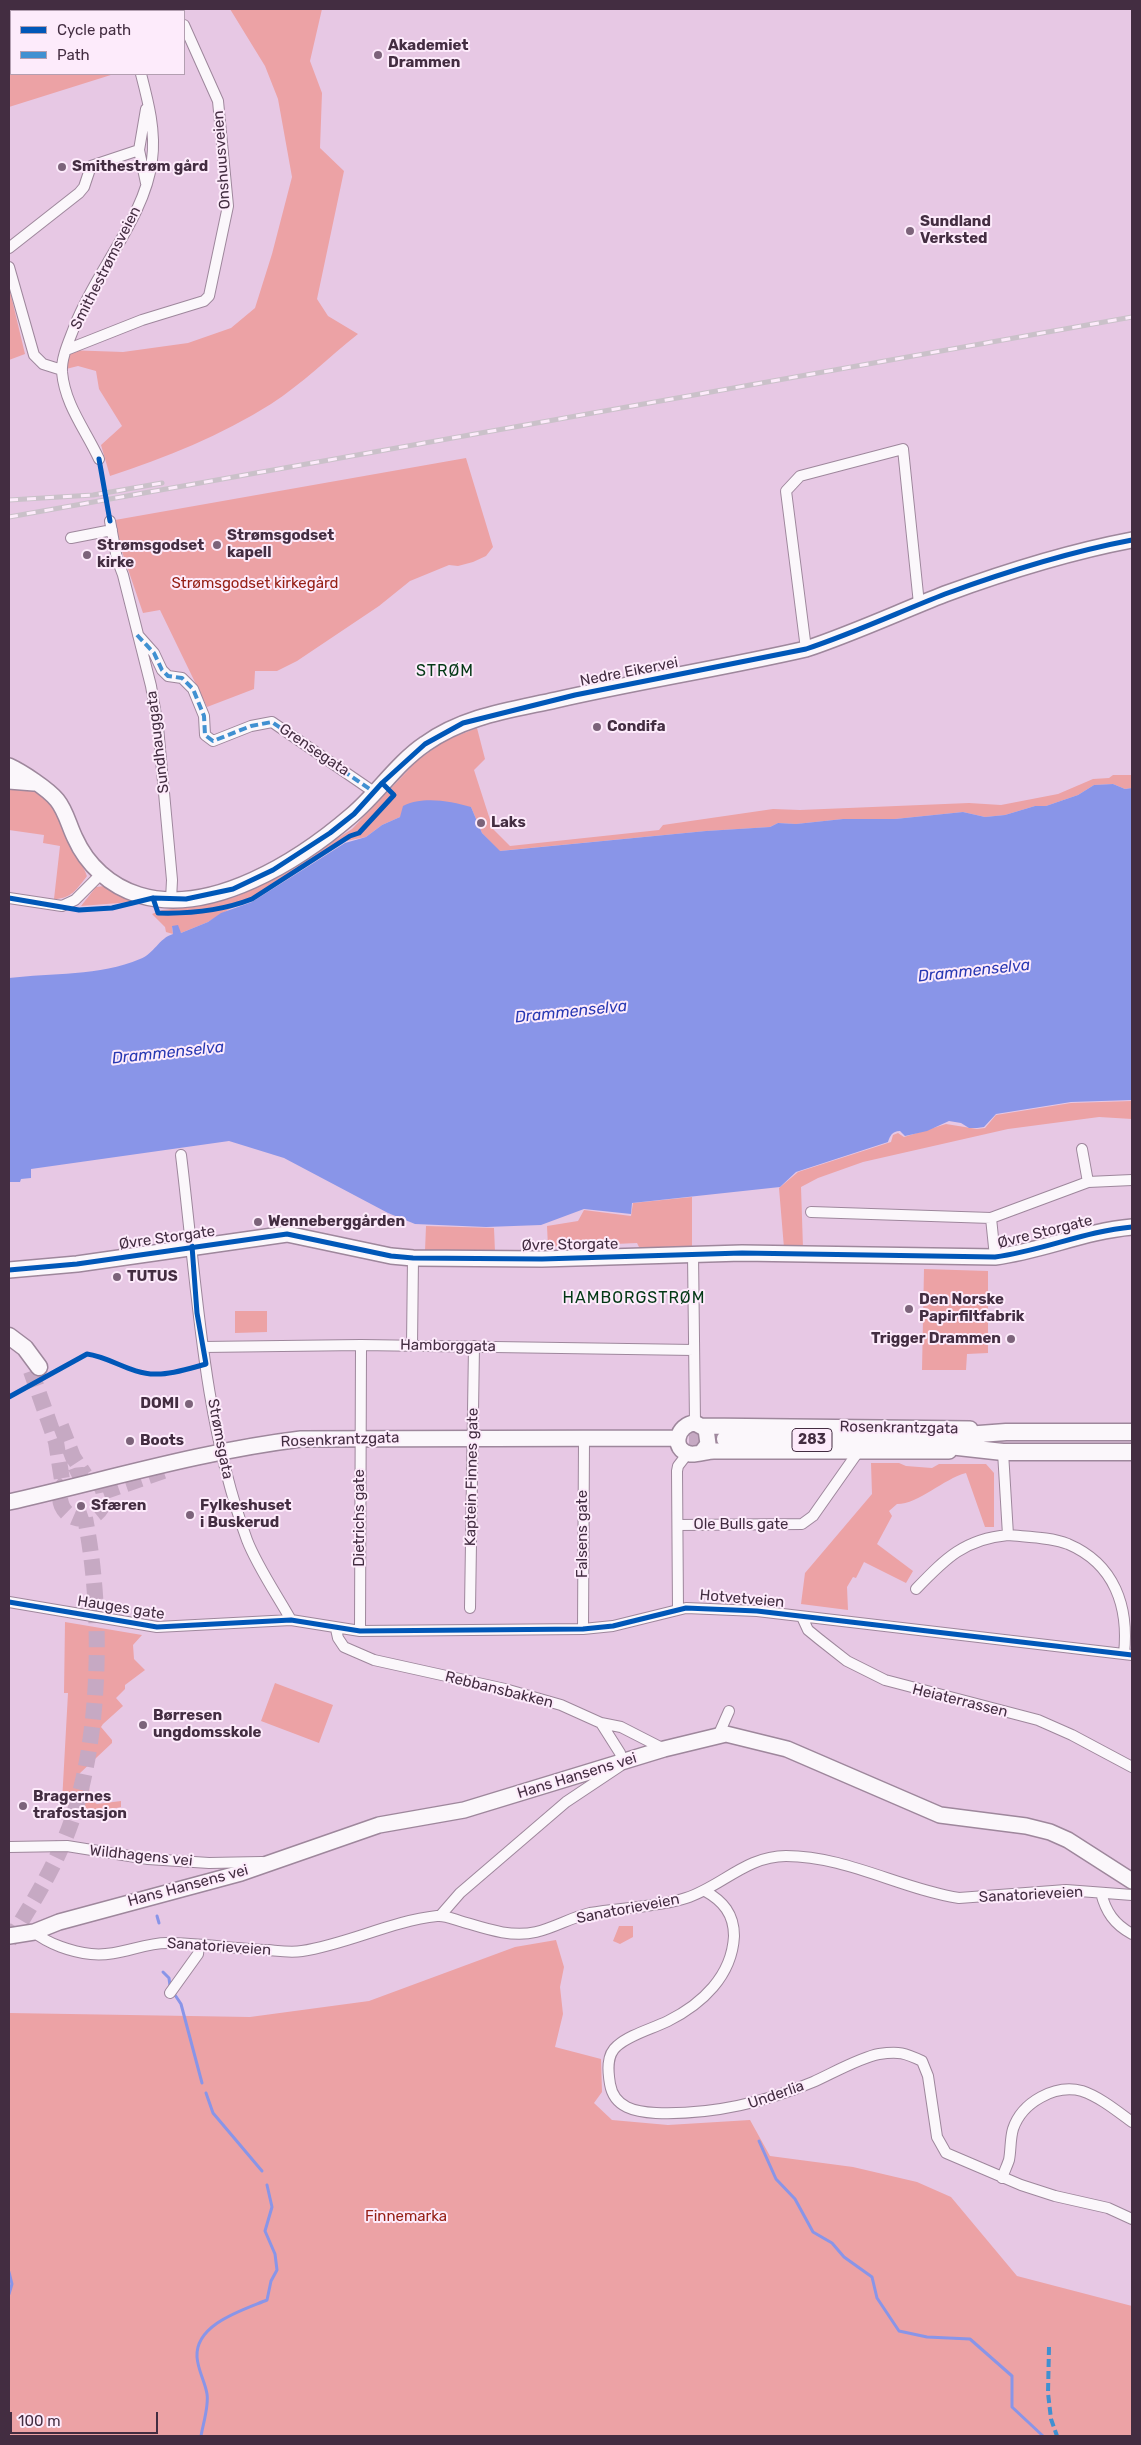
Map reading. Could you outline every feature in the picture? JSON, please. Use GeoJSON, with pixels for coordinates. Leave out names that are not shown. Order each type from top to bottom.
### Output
{"type":"FeatureCollection","features":[{"type":"Feature","properties":{"kind":"main road","name":"Nedre Eikervei"},"geometry":{"type":"LineString","coordinates":[[9,766],[22,772],[57,800],[80,849],[101,874],[129,892],[153,898],[171,900],[204,896],[233,889],[272,870],[330,832],[354,814],[374,792],[425,744],[463,723],[576,695],[806,648],[843,636],[919,604],[1026,568],[1132,540]]}},
{"type":"Feature","properties":{"kind":"main road"},"geometry":{"type":"LineString","coordinates":[[9,781],[35,783]]}},
{"type":"Feature","properties":{"kind":"main road","name":"Øvre Storgate"},"geometry":{"type":"LineString","coordinates":[[9,1270],[77,1264],[192,1246],[287,1234],[391,1256],[413,1258],[542,1259],[797,1253],[995,1257],[1028,1251],[1098,1231],[1132,1227]]}},
{"type":"Feature","properties":{"kind":"main road"},"geometry":{"type":"LineString","coordinates":[[9,1336],[25,1348],[35,1369],[9,1347]]}},
{"type":"Feature","properties":{"kind":"main road"},"geometry":{"type":"LineString","coordinates":[[699,1424],[709,1438],[706,1449],[695,1453],[680,1447],[678,1438],[685,1425],[699,1424]]}},
{"type":"Feature","properties":{"kind":"main road","name":"Rosenkrantzgata"},"geometry":{"type":"LineString","coordinates":[[699,1424],[935,1428],[1006,1432],[1132,1432]]}},
{"type":"Feature","properties":{"kind":"main road","name":"Rosenkrantzgata"},"geometry":{"type":"LineString","coordinates":[[725,1440],[899,1440],[1006,1432]]}},
{"type":"Feature","properties":{"kind":"main road","name":"Rosenkrantzgata"},"geometry":{"type":"LineString","coordinates":[[9,1502],[222,1452],[270,1442],[301,1439],[584,1440],[678,1438]]}},
{"type":"Feature","properties":{"kind":"main road","name":"Rosenkrantzgata"},"geometry":{"type":"LineString","coordinates":[[899,1440],[1003,1452],[1132,1452]]}},
{"type":"Feature","properties":{"kind":"main road","name":"Rosenkrantzgata"},"geometry":{"type":"LineString","coordinates":[[695,1453],[976,1450]]}},
{"type":"Feature","properties":{"kind":"main road","name":"Hans Hansens vei"},"geometry":{"type":"LineString","coordinates":[[9,1936],[34,1932],[59,1922],[241,1873],[379,1825],[464,1810],[664,1749],[718,1736],[734,1735],[787,1749],[940,1815],[1026,1826],[1050,1832],[1068,1840],[1132,1881]]}},
{"type":"Feature","properties":{"kind":"street","name":"Onshuusveien"},"geometry":{"type":"LineString","coordinates":[[66,350],[132,324],[204,301],[209,296],[228,206],[218,101],[185,27]]}},
{"type":"Feature","properties":{"kind":"street","name":"Smithestrømsveien"},"geometry":{"type":"LineString","coordinates":[[62,370],[66,350],[79,314],[137,208],[153,159],[152,129],[141,75]]}},
{"type":"Feature","properties":{"kind":"street"},"geometry":{"type":"LineString","coordinates":[[146,185],[139,150],[147,99]]}},
{"type":"Feature","properties":{"kind":"street"},"geometry":{"type":"LineString","coordinates":[[9,248],[84,187],[91,166],[139,150]]}},
{"type":"Feature","properties":{"kind":"street"},"geometry":{"type":"LineString","coordinates":[[9,267],[34,355],[43,364],[62,370],[67,400],[99,459]]}},
{"type":"Feature","properties":{"kind":"street"},"geometry":{"type":"LineString","coordinates":[[806,648],[786,491],[800,476],[903,449],[919,604]]}},
{"type":"Feature","properties":{"kind":"street","name":"Sundhauggata"},"geometry":{"type":"LineString","coordinates":[[71,538],[111,525],[151,686],[158,727],[170,862],[171,900]]}},
{"type":"Feature","properties":{"kind":"street","name":"Grensegata"},"geometry":{"type":"LineString","coordinates":[[137,635],[154,653],[162,670],[168,676],[182,678],[192,689],[204,716],[205,735],[209,739],[213,741],[251,726],[272,722],[374,792]]}},
{"type":"Feature","properties":{"kind":"street"},"geometry":{"type":"LineString","coordinates":[[9,898],[62,906],[75,900],[101,874]]}},
{"type":"Feature","properties":{"kind":"street"},"geometry":{"type":"LineString","coordinates":[[1082,1149],[1088,1182]]}},
{"type":"Feature","properties":{"kind":"street","name":"Strømsgata"},"geometry":{"type":"LineString","coordinates":[[181,1155],[198,1313],[228,1482],[248,1542],[291,1620]]}},
{"type":"Feature","properties":{"kind":"street","name":"Øvre Storgate"},"geometry":{"type":"LineString","coordinates":[[811,1212],[991,1218],[1088,1182],[1132,1180]]}},
{"type":"Feature","properties":{"kind":"street","name":"Øvre Storgate"},"geometry":{"type":"LineString","coordinates":[[991,1218],[995,1257]]}},
{"type":"Feature","properties":{"kind":"street"},"geometry":{"type":"LineString","coordinates":[[693,1254],[694,1350],[699,1424]]}},
{"type":"Feature","properties":{"kind":"street"},"geometry":{"type":"LineString","coordinates":[[412,1345],[413,1258]]}},
{"type":"Feature","properties":{"kind":"street","name":"Dietrichs gate"},"geometry":{"type":"LineString","coordinates":[[360,1631],[361,1345]]}},
{"type":"Feature","properties":{"kind":"street","name":"Hamborggata"},"geometry":{"type":"LineString","coordinates":[[203,1347],[412,1345],[694,1350]]}},
{"type":"Feature","properties":{"kind":"street","name":"Kaptein Finnes gate"},"geometry":{"type":"LineString","coordinates":[[470,1608],[474,1346]]}},
{"type":"Feature","properties":{"kind":"street","name":"Falsens gate"},"geometry":{"type":"LineString","coordinates":[[583,1629],[584,1440]]}},
{"type":"Feature","properties":{"kind":"street","name":"Ole Bulls gate"},"geometry":{"type":"LineString","coordinates":[[678,1525],[802,1524],[813,1516],[858,1452]]}},
{"type":"Feature","properties":{"kind":"street"},"geometry":{"type":"LineString","coordinates":[[1003,1452],[1008,1535]]}},
{"type":"Feature","properties":{"kind":"street"},"geometry":{"type":"LineString","coordinates":[[678,1610],[677,1471],[678,1466],[695,1453]]}},
{"type":"Feature","properties":{"kind":"street"},"geometry":{"type":"LineString","coordinates":[[916,1589],[954,1552],[988,1537],[1008,1535],[1066,1544],[1090,1555],[1113,1582],[1122,1603],[1128,1654]]}},
{"type":"Feature","properties":{"kind":"street","name":"Hauges gate"},"geometry":{"type":"LineString","coordinates":[[9,1602],[157,1627],[291,1620]]}},
{"type":"Feature","properties":{"kind":"street","name":"Hotvetveien"},"geometry":{"type":"LineString","coordinates":[[291,1620],[336,1629],[360,1631],[583,1629],[613,1626],[678,1610],[702,1607],[1128,1654]]}},
{"type":"Feature","properties":{"kind":"street","name":"Heiaterrassen"},"geometry":{"type":"LineString","coordinates":[[802,1617],[808,1630],[847,1661],[884,1680],[1038,1720],[1072,1735],[1132,1767]]}},
{"type":"Feature","properties":{"kind":"street","name":"Rebbansbakken"},"geometry":{"type":"LineString","coordinates":[[336,1629],[338,1638],[344,1647],[374,1660],[505,1689],[561,1705],[601,1723],[621,1727],[664,1749]]}},
{"type":"Feature","properties":{"kind":"street"},"geometry":{"type":"LineString","coordinates":[[718,1736],[729,1711]]}},
{"type":"Feature","properties":{"kind":"street"},"geometry":{"type":"LineString","coordinates":[[440,1916],[460,1893],[566,1802],[611,1773],[622,1761],[620,1753],[601,1723]]}},
{"type":"Feature","properties":{"kind":"street","name":"Wildhagens vei"},"geometry":{"type":"LineString","coordinates":[[9,1847],[66,1846],[148,1859],[209,1863],[274,1862]]}},
{"type":"Feature","properties":{"kind":"street","name":"Sanatorieveien"},"geometry":{"type":"LineString","coordinates":[[34,1932],[43,1940],[92,1954],[107,1954],[165,1943],[298,1952],[364,1936],[413,1920],[440,1916],[492,1930],[516,1934],[534,1932],[588,1914],[682,1899],[705,1891],[734,1871],[752,1863],[768,1857],[788,1856],[838,1864],[879,1875],[942,1896],[959,1898],[1066,1890],[1132,1895]]}},
{"type":"Feature","properties":{"kind":"street","name":"Underlia"},"geometry":{"type":"LineString","coordinates":[[705,1891],[715,1896],[728,1910],[734,1928],[733,1945],[726,1969],[713,1988],[693,2006],[616,2046],[607,2063],[610,2087],[619,2104],[636,2112],[670,2113],[740,2107],[784,2094],[877,2054],[902,2051],[922,2061],[928,2076],[937,2137],[946,2153],[1002,2178],[1055,2196],[1108,2208],[1132,2219]]}},
{"type":"Feature","properties":{"kind":"street"},"geometry":{"type":"LineString","coordinates":[[1101,1893],[1106,1910],[1116,1923],[1132,1934]]}},
{"type":"Feature","properties":{"kind":"street"},"geometry":{"type":"LineString","coordinates":[[170,1993],[198,1954],[199,1945]]}},
{"type":"Feature","properties":{"kind":"street"},"geometry":{"type":"LineString","coordinates":[[1002,2178],[1009,2161],[1014,2128],[1025,2108],[1043,2095],[1062,2091],[1082,2091],[1102,2101],[1132,2122]]}},
{"type":"Feature","properties":{"kind":"green space"},"geometry":{"type":"Polygon","coordinates":[[[117,9],[118,10],[14,10],[117,9]]]}},
{"type":"Feature","properties":{"kind":"green space"},"geometry":{"type":"Polygon","coordinates":[[[230,9],[322,9],[310,61],[322,93],[320,148],[344,171],[317,299],[328,316],[358,334],[294,388],[233,426],[193,445],[110,476],[101,445],[122,426],[99,389],[96,371],[78,366],[62,370],[66,350],[123,352],[188,343],[231,328],[255,308],[272,254],[292,177],[278,99],[265,66],[230,9]]]}},
{"type":"Feature","properties":{"kind":"green space"},"geometry":{"type":"Polygon","coordinates":[[[9,14],[10,75],[111,75],[9,107],[9,14]]]}},
{"type":"Feature","properties":{"kind":"green space"},"geometry":{"type":"Polygon","coordinates":[[[9,287],[25,354],[9,360],[9,287]]]}},
{"type":"Feature","properties":{"kind":"green space","name":"Strømsgodset kirkegård"},"geometry":{"type":"Polygon","coordinates":[[[466,458],[493,547],[486,556],[458,566],[449,565],[410,581],[379,606],[297,661],[277,671],[255,671],[254,689],[207,707],[160,610],[143,613],[119,543],[115,520],[466,458]]]}},
{"type":"Feature","properties":{"kind":"green space"},"geometry":{"type":"Polygon","coordinates":[[[477,728],[485,759],[474,770],[493,829],[510,846],[659,830],[663,825],[773,809],[800,810],[969,803],[1001,805],[1058,794],[1093,779],[1109,778],[1113,775],[1132,775],[1132,788],[1125,789],[1113,784],[1094,785],[1078,795],[1046,806],[1035,806],[1005,815],[985,817],[963,812],[895,819],[843,819],[796,824],[778,823],[770,827],[706,831],[499,851],[482,833],[471,807],[400,817],[382,825],[366,837],[341,842],[252,899],[233,907],[208,922],[181,933],[172,927],[173,934],[166,932],[165,927],[152,914],[162,910],[200,906],[235,897],[265,884],[352,829],[417,761],[444,741],[477,728]]]}},
{"type":"Feature","properties":{"kind":"green space"},"geometry":{"type":"Polygon","coordinates":[[[19,788],[31,790],[48,799],[87,876],[77,889],[60,899],[54,899],[60,846],[43,843],[44,835],[9,830],[9,790],[19,788]]]}},
{"type":"Feature","properties":{"kind":"green space"},"geometry":{"type":"Polygon","coordinates":[[[104,886],[132,902],[81,906],[96,887],[104,886]]]}},
{"type":"Feature","properties":{"kind":"green space"},"geometry":{"type":"Polygon","coordinates":[[[1132,1101],[1132,1119],[1099,1117],[1008,1129],[863,1162],[818,1178],[801,1187],[803,1248],[784,1248],[779,1188],[798,1172],[891,1142],[893,1135],[898,1133],[904,1137],[946,1124],[977,1129],[985,1128],[996,1115],[1071,1103],[1132,1101]]]}},
{"type":"Feature","properties":{"kind":"green space"},"geometry":{"type":"Polygon","coordinates":[[[692,1197],[692,1248],[640,1249],[637,1243],[548,1247],[547,1226],[578,1221],[584,1210],[631,1216],[633,1203],[692,1197]]]}},
{"type":"Feature","properties":{"kind":"green space"},"geometry":{"type":"Polygon","coordinates":[[[426,1226],[494,1228],[495,1252],[425,1251],[426,1226]]]}},
{"type":"Feature","properties":{"kind":"green space"},"geometry":{"type":"Polygon","coordinates":[[[924,1269],[988,1271],[988,1353],[967,1354],[966,1370],[922,1370],[924,1269]]]}},
{"type":"Feature","properties":{"kind":"green space"},"geometry":{"type":"Polygon","coordinates":[[[235,1311],[267,1311],[267,1332],[235,1333],[235,1311]]]}},
{"type":"Feature","properties":{"kind":"green space"},"geometry":{"type":"Polygon","coordinates":[[[871,1463],[899,1463],[906,1466],[932,1468],[939,1464],[986,1464],[994,1473],[994,1527],[985,1527],[966,1473],[957,1476],[914,1500],[897,1504],[889,1511],[892,1516],[877,1544],[913,1571],[906,1583],[864,1562],[856,1578],[853,1577],[847,1587],[848,1610],[801,1604],[805,1573],[872,1494],[871,1463]]]}},
{"type":"Feature","properties":{"kind":"green space"},"geometry":{"type":"Polygon","coordinates":[[[65,1622],[142,1635],[133,1645],[134,1659],[145,1670],[125,1685],[125,1689],[116,1698],[123,1706],[101,1727],[112,1740],[112,1743],[79,1774],[89,1786],[90,1800],[97,1804],[121,1801],[121,1807],[103,1811],[95,1818],[86,1813],[82,1816],[62,1802],[68,1693],[64,1693],[65,1622]]]}},
{"type":"Feature","properties":{"kind":"green space"},"geometry":{"type":"Polygon","coordinates":[[[275,1683],[333,1705],[319,1743],[261,1721],[275,1683]]]}},
{"type":"Feature","properties":{"kind":"green space"},"geometry":{"type":"Polygon","coordinates":[[[619,1926],[633,1926],[633,1937],[620,1944],[613,1941],[619,1926]]]}},
{"type":"Feature","properties":{"kind":"green space","name":"Finnemarka"},"geometry":{"type":"Polygon","coordinates":[[[556,1940],[564,1967],[560,1987],[563,2014],[555,2047],[601,2059],[602,2092],[594,2103],[612,2120],[668,2125],[750,2120],[770,2156],[853,2167],[917,2182],[951,2197],[1017,2276],[1132,2306],[1132,2436],[9,2436],[9,2013],[250,2017],[369,2001],[515,1947],[556,1940]]]}},
{"type":"Feature","properties":{"kind":"water","name":"Drammenselva"},"geometry":{"type":"Polygon","coordinates":[[[1113,784],[1125,789],[1132,788],[1132,1100],[1071,1102],[996,1114],[984,1127],[977,1128],[969,1128],[961,1123],[949,1121],[927,1131],[905,1136],[900,1131],[897,1131],[892,1134],[888,1142],[796,1172],[780,1187],[632,1203],[631,1214],[584,1209],[541,1225],[486,1227],[415,1224],[388,1213],[284,1158],[229,1141],[31,1169],[31,1178],[21,1179],[20,1182],[9,1182],[9,978],[92,971],[125,964],[145,957],[164,939],[173,934],[172,926],[178,925],[181,933],[208,922],[221,913],[252,902],[345,843],[366,837],[382,825],[400,817],[403,806],[411,803],[437,800],[471,807],[482,833],[500,851],[706,831],[770,827],[778,823],[796,824],[843,819],[895,819],[963,812],[985,817],[1005,815],[1035,806],[1046,806],[1078,795],[1094,785],[1113,784]]]}},
{"type":"Feature","properties":{"kind":"waterway"},"geometry":{"type":"LineString","coordinates":[[157,1916],[159,1923]]}},
{"type":"Feature","properties":{"kind":"waterway"},"geometry":{"type":"LineString","coordinates":[[163,1972],[169,1978],[170,1986]]}},
{"type":"Feature","properties":{"kind":"waterway"},"geometry":{"type":"LineString","coordinates":[[175,1995],[181,2004],[202,2083]]}},
{"type":"Feature","properties":{"kind":"waterway"},"geometry":{"type":"LineString","coordinates":[[206,2093],[213,2113],[262,2171]]}},
{"type":"Feature","properties":{"kind":"waterway"},"geometry":{"type":"LineString","coordinates":[[759,2141],[776,2179],[795,2199],[813,2232],[832,2243],[844,2257],[872,2277],[877,2298],[899,2331],[927,2337],[970,2339],[1012,2376],[1012,2407],[1043,2436]]}},
{"type":"Feature","properties":{"kind":"waterway"},"geometry":{"type":"LineString","coordinates":[[201,2436],[207,2409],[207,2399],[197,2357],[198,2345],[212,2327],[222,2320],[267,2300],[271,2281],[277,2270],[275,2254],[265,2231],[272,2207],[267,2185]]}},
{"type":"Feature","properties":{"kind":"waterway"},"geometry":{"type":"LineString","coordinates":[[9,2272],[12,2284],[9,2294]]}},
{"type":"Feature","properties":{"kind":"tunnel"},"geometry":{"type":"LineString","coordinates":[[31,1371],[56,1442],[63,1486]]}},
{"type":"Feature","properties":{"kind":"tunnel"},"geometry":{"type":"LineString","coordinates":[[61,1426],[73,1457],[85,1475]]}},
{"type":"Feature","properties":{"kind":"tunnel"},"geometry":{"type":"LineString","coordinates":[[665,1439],[720,1439]]}},
{"type":"Feature","properties":{"kind":"tunnel"},"geometry":{"type":"LineString","coordinates":[[103,1492],[169,1469]]}},
{"type":"Feature","properties":{"kind":"tunnel"},"geometry":{"type":"LineString","coordinates":[[82,1475],[94,1479],[100,1485],[104,1497],[100,1509],[94,1515],[82,1519],[70,1515],[64,1509],[60,1497],[64,1485],[70,1479],[82,1475]]}},
{"type":"Feature","properties":{"kind":"tunnel"},"geometry":{"type":"LineString","coordinates":[[9,1941],[52,1867],[64,1841],[77,1805],[86,1766],[96,1682],[97,1638],[95,1596],[85,1518]]}},
{"type":"Feature","properties":{"kind":"railway"},"geometry":{"type":"LineString","coordinates":[[9,517],[1132,317]]}},
{"type":"Feature","properties":{"kind":"railway"},"geometry":{"type":"LineString","coordinates":[[9,500],[93,495],[162,483]]}},
{"type":"Feature","properties":{"kind":"marked path"},"geometry":{"type":"LineString","coordinates":[[137,635],[154,653],[162,670],[168,676],[182,678],[193,689],[204,716],[205,735],[213,741],[251,726],[272,722],[374,792]]}},
{"type":"Feature","properties":{"kind":"marked path"},"geometry":{"type":"LineString","coordinates":[[1049,2347],[1048,2393],[1051,2419],[1057,2436]]}},
{"type":"Feature","properties":{"kind":"cycle path"},"geometry":{"type":"LineString","coordinates":[[99,459],[110,521]]}},
{"type":"Feature","properties":{"kind":"cycle path"},"geometry":{"type":"LineString","coordinates":[[9,898],[79,910],[112,908],[153,898],[186,899],[233,889],[273,870],[330,833],[354,814],[382,783],[425,744],[463,723],[575,695],[806,649],[945,594],[991,578],[1037,563],[1132,540]]}},
{"type":"Feature","properties":{"kind":"cycle path"},"geometry":{"type":"LineString","coordinates":[[153,898],[158,913],[217,909],[252,899],[350,836],[359,833],[394,795],[382,783]]}},
{"type":"Feature","properties":{"kind":"cycle path"},"geometry":{"type":"LineString","coordinates":[[9,1270],[77,1264],[287,1234],[391,1256],[413,1258],[542,1259],[742,1253],[995,1257],[1115,1229],[1132,1227]]}},
{"type":"Feature","properties":{"kind":"cycle path"},"geometry":{"type":"LineString","coordinates":[[9,1397],[87,1354],[104,1358],[137,1371],[155,1374],[181,1371],[206,1364],[197,1313],[192,1246]]}},
{"type":"Feature","properties":{"kind":"cycle path"},"geometry":{"type":"LineString","coordinates":[[9,1602],[157,1627],[291,1620],[360,1631],[583,1629],[613,1626],[686,1608],[757,1611],[1132,1655]]}},
{"type":"Feature","properties":{"kind":"place","name":"Akademiet Drammen"},"geometry":{"type":"Point","coordinates":[378,55]}},
{"type":"Feature","properties":{"kind":"place","name":"Smithestrøm gård"},"geometry":{"type":"Point","coordinates":[62,167]}},
{"type":"Feature","properties":{"kind":"place","name":"Sundland Verksted"},"geometry":{"type":"Point","coordinates":[910,231]}},
{"type":"Feature","properties":{"kind":"place","name":"Strømsgodset kapell"},"geometry":{"type":"Point","coordinates":[217,545]}},
{"type":"Feature","properties":{"kind":"place","name":"Strømsgodset kirke"},"geometry":{"type":"Point","coordinates":[87,555]}},
{"type":"Feature","properties":{"kind":"place","name":"Condifa"},"geometry":{"type":"Point","coordinates":[597,727]}},
{"type":"Feature","properties":{"kind":"place","name":"Laks"},"geometry":{"type":"Point","coordinates":[481,823]}},
{"type":"Feature","properties":{"kind":"place","name":"Wenneberggården"},"geometry":{"type":"Point","coordinates":[258,1222]}},
{"type":"Feature","properties":{"kind":"place","name":"TUTUS"},"geometry":{"type":"Point","coordinates":[117,1277]}},
{"type":"Feature","properties":{"kind":"place","name":"Den Norske Papirfiltfabrik"},"geometry":{"type":"Point","coordinates":[909,1309]}},
{"type":"Feature","properties":{"kind":"place","name":"Trigger Drammen"},"geometry":{"type":"Point","coordinates":[1011,1339]}},
{"type":"Feature","properties":{"kind":"place","name":"DOMI"},"geometry":{"type":"Point","coordinates":[189,1404]}},
{"type":"Feature","properties":{"kind":"place","name":"Boots"},"geometry":{"type":"Point","coordinates":[130,1441]}},
{"type":"Feature","properties":{"kind":"place","name":"Sfæren"},"geometry":{"type":"Point","coordinates":[81,1506]}},
{"type":"Feature","properties":{"kind":"place","name":"Fylkeshuset i Buskerud"},"geometry":{"type":"Point","coordinates":[190,1515]}},
{"type":"Feature","properties":{"kind":"place","name":"Børresen ungdomsskole"},"geometry":{"type":"Point","coordinates":[143,1725]}},
{"type":"Feature","properties":{"kind":"place","name":"Bragernes trafostasjon"},"geometry":{"type":"Point","coordinates":[23,1806]}},
{"type":"Feature","properties":{"kind":"district","name":"STRØM"},"geometry":{"type":"Point","coordinates":[445,671]}},
{"type":"Feature","properties":{"kind":"district","name":"HAMBORGSTRØM"},"geometry":{"type":"Point","coordinates":[634,1298]}}]}
